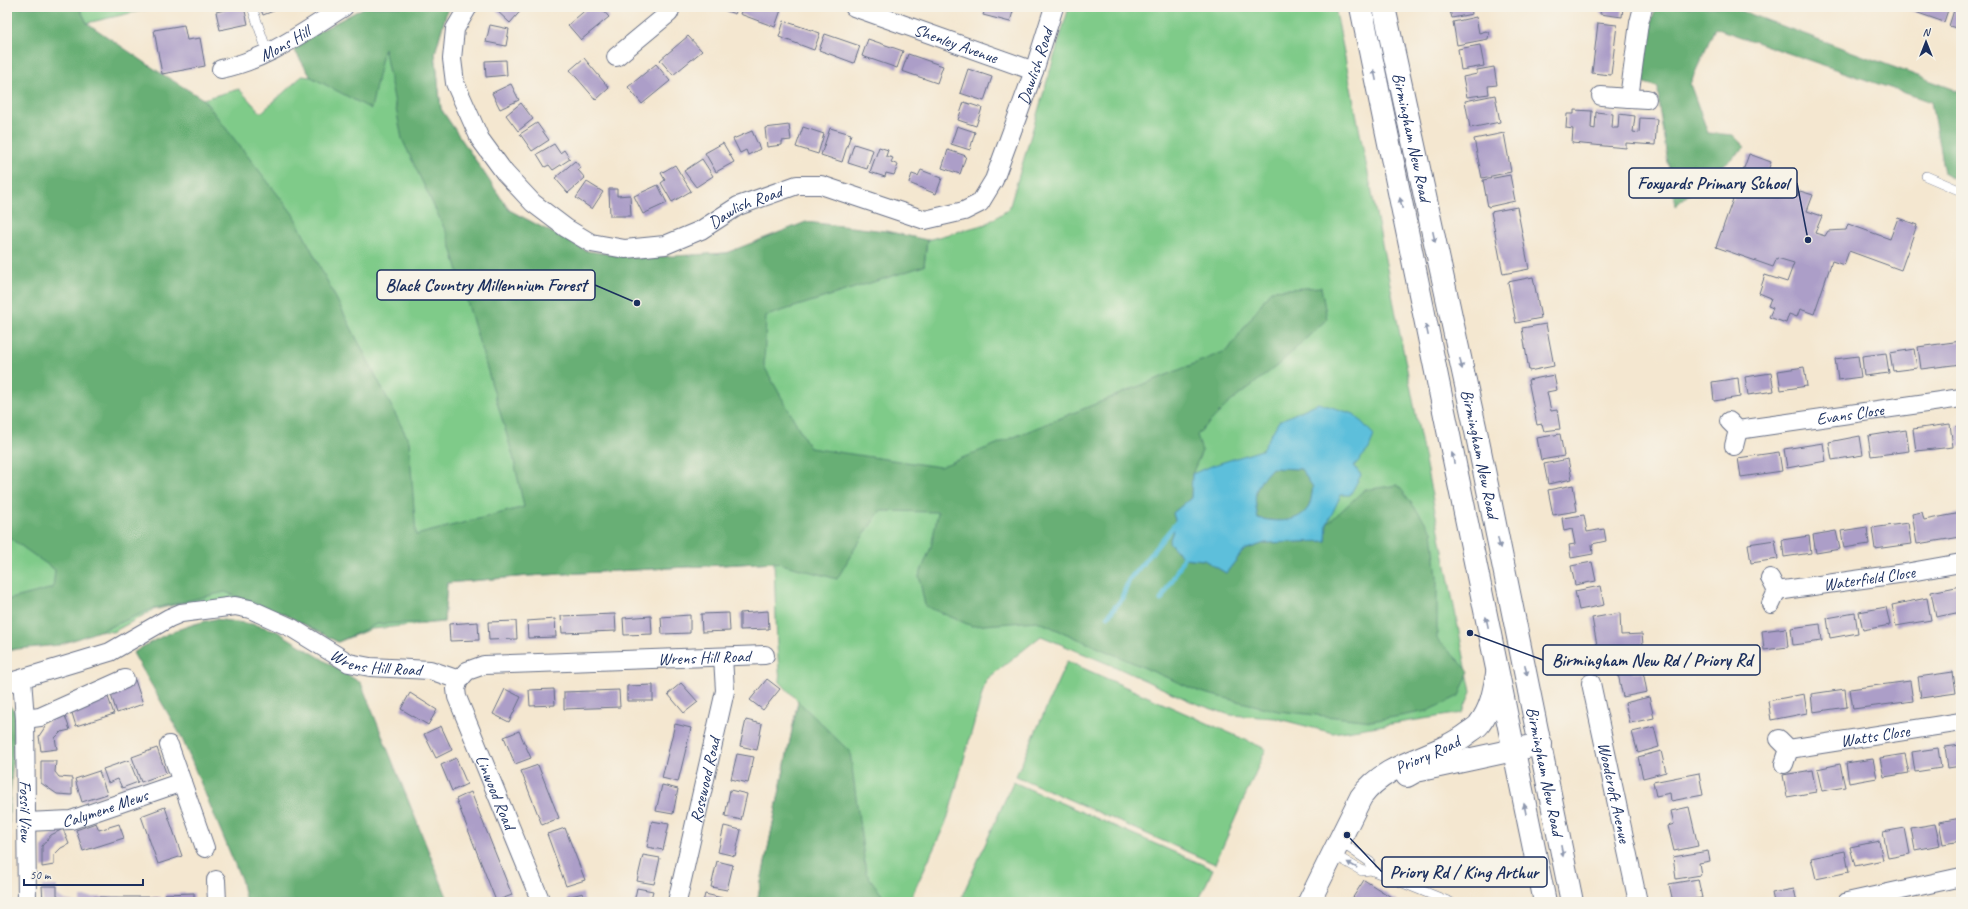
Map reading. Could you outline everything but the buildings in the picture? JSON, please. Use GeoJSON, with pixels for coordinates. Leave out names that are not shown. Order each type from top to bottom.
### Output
{"type":"FeatureCollection","features":[{"type":"Feature","properties":{"kind":"main road","name":"Birmingham New Road"},"geometry":{"type":"LineString","coordinates":[[1361,7],[1545,902]]}},
{"type":"Feature","properties":{"kind":"main road","name":"Birmingham New Road"},"geometry":{"type":"LineString","coordinates":[[1384,7],[1477,436],[1572,902]]}},
{"type":"Feature","properties":{"kind":"main road","name":"Priory Road"},"geometry":{"type":"LineString","coordinates":[[1309,902],[1368,787],[1385,774],[1407,762],[1458,740],[1480,724],[1492,700],[1497,674]]}},
{"type":"Feature","properties":{"kind":"main road","name":"Priory Road"},"geometry":{"type":"LineString","coordinates":[[1340,841],[1385,788],[1416,771],[1541,744]]}},
{"type":"Feature","properties":{"kind":"street","name":"Mons Hill"},"geometry":{"type":"LineString","coordinates":[[221,69],[240,65],[268,54],[344,7]]}},
{"type":"Feature","properties":{"kind":"street","name":"Dawlish Road"},"geometry":{"type":"LineString","coordinates":[[468,7],[455,29],[453,65],[455,83],[480,139],[506,173],[533,203],[566,228],[590,243],[625,249],[665,245],[701,230],[738,206],[797,185],[821,185],[925,220],[964,211],[980,203],[994,180],[1034,71],[1054,7]]}},
{"type":"Feature","properties":{"kind":"street"},"geometry":{"type":"LineString","coordinates":[[616,57],[669,13],[671,7]]}},
{"type":"Feature","properties":{"kind":"street","name":"Shenley Avenue"},"geometry":{"type":"LineString","coordinates":[[854,7],[1034,71]]}},
{"type":"Feature","properties":{"kind":"street"},"geometry":{"type":"LineString","coordinates":[[1629,98],[1639,23],[1643,7]]}},
{"type":"Feature","properties":{"kind":"street"},"geometry":{"type":"LineString","coordinates":[[1601,96],[1647,99]]}},
{"type":"Feature","properties":{"kind":"street","name":"Evans Close"},"geometry":{"type":"LineString","coordinates":[[1734,432],[1961,398]]}},
{"type":"Feature","properties":{"kind":"street","name":"Waterfield Close"},"geometry":{"type":"LineString","coordinates":[[1773,591],[1905,573],[1961,563]]}},
{"type":"Feature","properties":{"kind":"street","name":"Wrens Hill Road"},"geometry":{"type":"LineString","coordinates":[[15,681],[110,652],[169,618],[181,613],[235,606],[250,609],[292,628],[350,663],[370,667],[430,670],[459,680],[467,671],[484,666],[765,655]]}},
{"type":"Feature","properties":{"kind":"street","name":"Rosewood Road"},"geometry":{"type":"LineString","coordinates":[[677,902],[725,691],[723,657]]}},
{"type":"Feature","properties":{"kind":"street"},"geometry":{"type":"LineString","coordinates":[[25,719],[40,717],[125,679]]}},
{"type":"Feature","properties":{"kind":"street","name":"Linwood Road"},"geometry":{"type":"LineString","coordinates":[[459,680],[456,689],[457,697],[541,902]]}},
{"type":"Feature","properties":{"kind":"street","name":"Fossil View"},"geometry":{"type":"LineString","coordinates":[[15,681],[25,719],[27,902]]}},
{"type":"Feature","properties":{"kind":"street","name":"Woodcroft Avenue"},"geometry":{"type":"LineString","coordinates":[[1591,683],[1638,902]]}},
{"type":"Feature","properties":{"kind":"street","name":"Watts Close"},"geometry":{"type":"LineString","coordinates":[[1784,751],[1961,722]]}},
{"type":"Feature","properties":{"kind":"street"},"geometry":{"type":"LineString","coordinates":[[169,745],[204,848]]}},
{"type":"Feature","properties":{"kind":"street","name":"Calymene Mews"},"geometry":{"type":"LineString","coordinates":[[26,822],[70,820],[182,782]]}},
{"type":"Feature","properties":{"kind":"street"},"geometry":{"type":"LineString","coordinates":[[1848,901],[1961,876]]}},
{"type":"Feature","properties":{"kind":"street"},"geometry":{"type":"LineString","coordinates":[[216,880],[217,902]]}},
{"type":"Feature","properties":{"kind":"lane"},"geometry":{"type":"LineString","coordinates":[[252,7],[268,54]]}},
{"type":"Feature","properties":{"kind":"lane"},"geometry":{"type":"LineString","coordinates":[[1926,176],[1961,191]]}},
{"type":"Feature","properties":{"kind":"lane"},"geometry":{"type":"LineString","coordinates":[[1340,841],[1370,862],[1371,870]]}},
{"type":"Feature","properties":{"kind":"lane"},"geometry":{"type":"LineString","coordinates":[[1340,841],[1362,871],[1371,870],[1450,902]]}},
{"type":"Feature","properties":{"kind":"green space"},"geometry":{"type":"Polygon","coordinates":[[[7,7],[227,130],[203,99],[239,89],[261,113],[302,76],[311,77],[292,46],[365,7],[448,7],[435,53],[441,109],[509,210],[587,251],[606,255],[638,258],[686,256],[726,253],[745,246],[924,266],[927,240],[986,224],[1009,209],[1069,7],[1335,7],[1471,692],[1462,713],[1333,733],[1275,718],[1230,715],[1192,702],[1116,667],[1041,636],[986,680],[947,820],[909,902],[757,902],[798,701],[780,682],[774,562],[528,576],[447,583],[444,622],[371,629],[338,642],[270,607],[184,603],[153,610],[113,632],[84,629],[32,643],[7,652],[7,7]]]}},
{"type":"Feature","properties":{"kind":"green space"},"geometry":{"type":"Polygon","coordinates":[[[7,7],[79,7],[87,23],[162,74],[203,99],[293,214],[409,441],[416,535],[524,507],[513,456],[447,234],[402,139],[384,48],[371,109],[311,77],[292,46],[365,7],[448,7],[435,53],[441,109],[509,210],[587,251],[638,258],[726,253],[806,222],[886,231],[927,240],[924,266],[766,316],[764,366],[810,448],[940,467],[1228,350],[1271,290],[1321,287],[1327,319],[1278,365],[1228,404],[1197,435],[1202,451],[1192,474],[1191,498],[1173,513],[1176,523],[1169,542],[1183,558],[1204,560],[1226,573],[1244,550],[1265,543],[1326,541],[1327,524],[1364,490],[1398,485],[1432,531],[1437,577],[1437,639],[1469,671],[1459,696],[1428,711],[1372,721],[1278,711],[1200,692],[1037,621],[972,626],[925,606],[919,576],[931,547],[938,512],[880,511],[855,548],[837,579],[774,562],[528,576],[447,583],[444,622],[377,624],[338,642],[282,613],[225,592],[152,609],[105,629],[59,645],[7,650],[7,600],[53,588],[55,570],[7,536],[7,7]]]}},
{"type":"Feature","properties":{"kind":"green space"},"geometry":{"type":"Polygon","coordinates":[[[79,7],[157,7],[87,23],[79,7]]]}},
{"type":"Feature","properties":{"kind":"green space"},"geometry":{"type":"Polygon","coordinates":[[[1656,7],[1731,7],[1961,92],[1961,182],[1944,173],[1931,102],[1715,28],[1690,84],[1708,133],[1733,135],[1745,147],[1675,206],[1659,108],[1658,87],[1641,82],[1649,30],[1656,7]]]}},
{"type":"Feature","properties":{"kind":"green space"},"geometry":{"type":"Polygon","coordinates":[[[1272,468],[1302,469],[1313,487],[1311,501],[1308,508],[1298,517],[1278,521],[1258,518],[1255,496],[1256,491],[1262,480],[1272,468]]]}},
{"type":"Feature","properties":{"kind":"green space"},"geometry":{"type":"Polygon","coordinates":[[[215,619],[252,624],[275,630],[361,683],[449,902],[246,902],[241,879],[181,736],[133,653],[172,632],[193,624],[215,619]]]}},
{"type":"Feature","properties":{"kind":"green space"},"geometry":{"type":"Polygon","coordinates":[[[1067,661],[1266,749],[1215,864],[1016,776],[1067,661]]]}},
{"type":"Feature","properties":{"kind":"green space"},"geometry":{"type":"Polygon","coordinates":[[[798,701],[850,752],[866,873],[887,902],[757,902],[798,701]]]}},
{"type":"Feature","properties":{"kind":"green space"},"geometry":{"type":"Polygon","coordinates":[[[7,703],[16,712],[9,814],[11,902],[7,902],[7,703]]]}},
{"type":"Feature","properties":{"kind":"green space"},"geometry":{"type":"Polygon","coordinates":[[[1013,782],[1213,869],[1198,902],[976,902],[962,896],[1013,782]]]}},
{"type":"Feature","properties":{"kind":"water"},"geometry":{"type":"Polygon","coordinates":[[[1318,403],[1354,414],[1374,435],[1369,449],[1354,466],[1361,475],[1350,495],[1341,495],[1327,524],[1326,541],[1265,543],[1244,550],[1226,573],[1204,560],[1183,558],[1169,542],[1176,523],[1173,513],[1191,498],[1192,474],[1214,465],[1262,450],[1279,421],[1318,403]],[[1272,468],[1262,480],[1256,491],[1255,496],[1258,518],[1278,521],[1292,519],[1298,517],[1308,508],[1311,501],[1313,487],[1301,469],[1272,468]]]}},
{"type":"Feature","properties":{"kind":"waterway"},"geometry":{"type":"LineString","coordinates":[[1108,616],[1121,600],[1129,580],[1176,523]]}},
{"type":"Feature","properties":{"kind":"waterway"},"geometry":{"type":"LineString","coordinates":[[1161,600],[1176,574],[1183,558]]}},
{"type":"Feature","properties":{"kind":"place","name":"Foxyards Primary School"},"geometry":{"type":"Point","coordinates":[1808,240]}},
{"type":"Feature","properties":{"kind":"place","name":"Black Country Millennium Forest"},"geometry":{"type":"Point","coordinates":[637,303]}},
{"type":"Feature","properties":{"kind":"place","name":"Birmingham New Rd / Priory Rd"},"geometry":{"type":"Point","coordinates":[1470,633]}},
{"type":"Feature","properties":{"kind":"place","name":"Priory Rd / King Arthur"},"geometry":{"type":"Point","coordinates":[1347,835]}}]}
